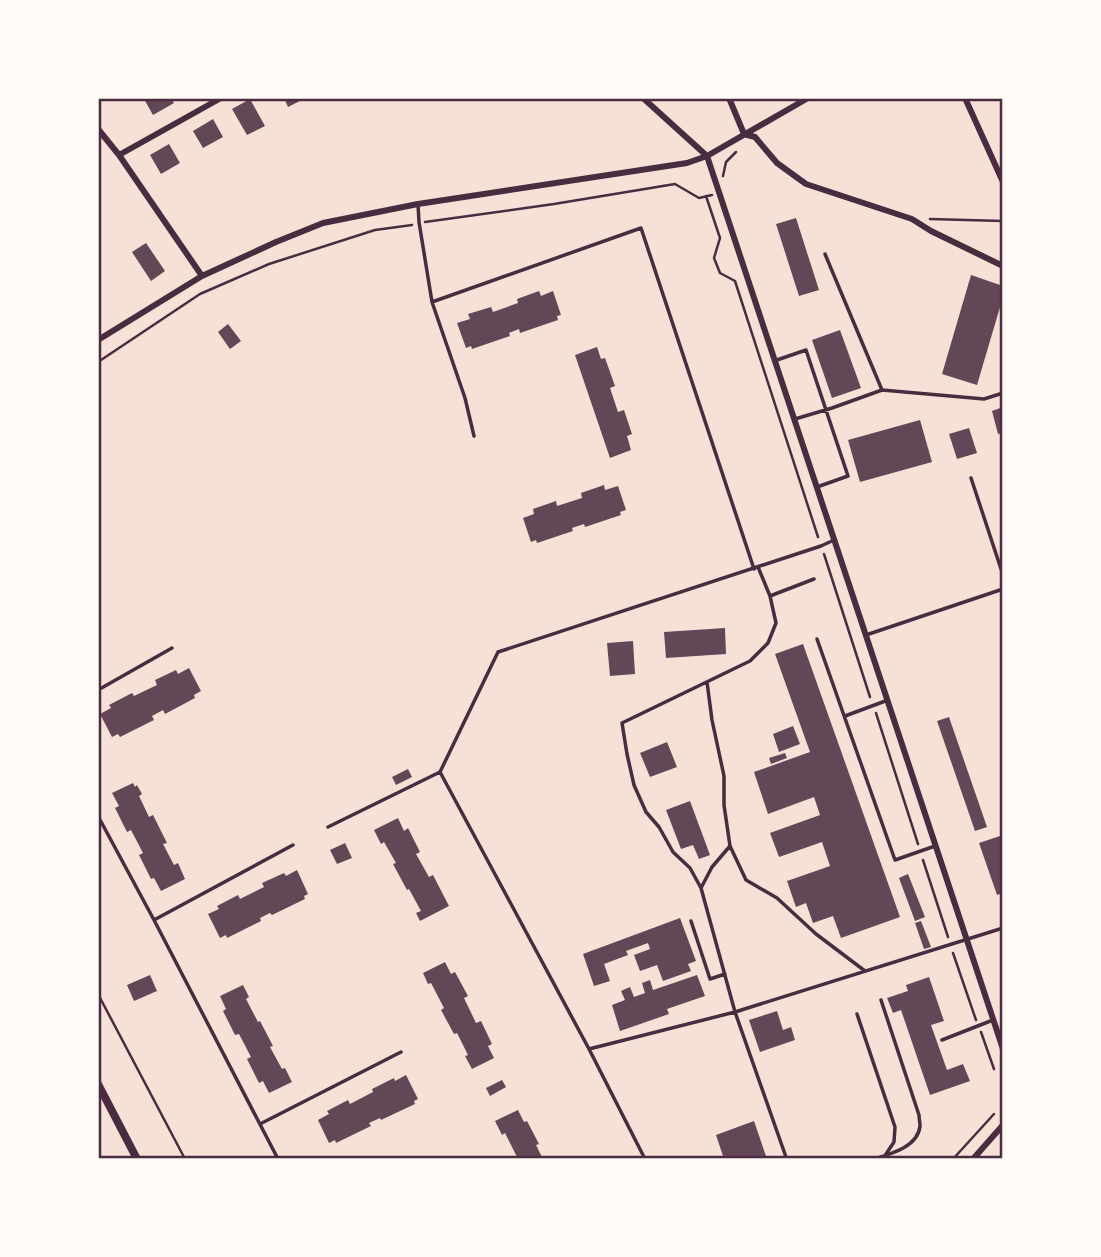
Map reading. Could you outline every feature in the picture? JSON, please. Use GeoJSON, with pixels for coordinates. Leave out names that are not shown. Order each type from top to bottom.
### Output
{"type":"FeatureCollection","features":[{"type":"Feature","properties":{"kind":"street"},"geometry":{"type":"LineString","coordinates":[[119,155],[221,98]]}},
{"type":"Feature","properties":{"kind":"street"},"geometry":{"type":"LineString","coordinates":[[643,98],[707,156],[1002,1043]]}},
{"type":"Feature","properties":{"kind":"street"},"geometry":{"type":"LineString","coordinates":[[729,98],[744,134]]}},
{"type":"Feature","properties":{"kind":"street"},"geometry":{"type":"LineString","coordinates":[[98,341],[202,276],[323,223],[418,204],[669,167],[707,156],[808,98]]}},
{"type":"Feature","properties":{"kind":"street"},"geometry":{"type":"LineString","coordinates":[[965,98],[1003,182]]}},
{"type":"Feature","properties":{"kind":"street"},"geometry":{"type":"LineString","coordinates":[[98,129],[119,155],[202,276]]}},
{"type":"Feature","properties":{"kind":"street"},"geometry":{"type":"LineString","coordinates":[[744,134],[755,137],[777,163],[806,184],[912,219],[1003,266]]}},
{"type":"Feature","properties":{"kind":"street"},"geometry":{"type":"LineString","coordinates":[[98,1084],[137,1159]]}},
{"type":"Feature","properties":{"kind":"street"},"geometry":{"type":"LineString","coordinates":[[973,1159],[1003,1125]]}},
{"type":"Feature","properties":{"kind":"lane"},"geometry":{"type":"LineString","coordinates":[[418,204],[432,302],[466,398],[474,436]]}},
{"type":"Feature","properties":{"kind":"lane"},"geometry":{"type":"LineString","coordinates":[[432,302],[641,228],[756,568],[769,596],[776,623],[768,643],[750,661],[622,723],[626,754],[634,785],[646,811],[673,852],[690,868],[701,888],[736,1012],[786,1157],[789,1159]]}},
{"type":"Feature","properties":{"kind":"lane"},"geometry":{"type":"LineString","coordinates":[[825,254],[882,390]]}},
{"type":"Feature","properties":{"kind":"lane"},"geometry":{"type":"LineString","coordinates":[[774,361],[806,349],[848,476],[817,487]]}},
{"type":"Feature","properties":{"kind":"lane"},"geometry":{"type":"LineString","coordinates":[[793,419],[882,390],[984,399],[1003,393]]}},
{"type":"Feature","properties":{"kind":"lane"},"geometry":{"type":"LineString","coordinates":[[971,478],[1003,575]]}},
{"type":"Feature","properties":{"kind":"lane"},"geometry":{"type":"LineString","coordinates":[[328,827],[440,772],[498,652],[834,540]]}},
{"type":"Feature","properties":{"kind":"lane"},"geometry":{"type":"LineString","coordinates":[[769,596],[814,579]]}},
{"type":"Feature","properties":{"kind":"lane"},"geometry":{"type":"LineString","coordinates":[[866,635],[1003,589]]}},
{"type":"Feature","properties":{"kind":"lane"},"geometry":{"type":"LineString","coordinates":[[817,639],[895,860],[935,846]]}},
{"type":"Feature","properties":{"kind":"lane"},"geometry":{"type":"LineString","coordinates":[[98,690],[172,648]]}},
{"type":"Feature","properties":{"kind":"lane"},"geometry":{"type":"LineString","coordinates":[[707,682],[724,776],[724,805],[730,846],[746,880],[777,898],[816,934],[865,971]]}},
{"type":"Feature","properties":{"kind":"lane"},"geometry":{"type":"LineString","coordinates":[[845,716],[888,700]]}},
{"type":"Feature","properties":{"kind":"lane"},"geometry":{"type":"LineString","coordinates":[[440,772],[645,1159]]}},
{"type":"Feature","properties":{"kind":"lane"},"geometry":{"type":"LineString","coordinates":[[98,816],[278,1159]]}},
{"type":"Feature","properties":{"kind":"lane"},"geometry":{"type":"LineString","coordinates":[[154,919],[293,845]]}},
{"type":"Feature","properties":{"kind":"lane"},"geometry":{"type":"LineString","coordinates":[[701,888],[712,867],[730,846]]}},
{"type":"Feature","properties":{"kind":"lane"},"geometry":{"type":"LineString","coordinates":[[691,921],[710,979],[725,974]]}},
{"type":"Feature","properties":{"kind":"lane"},"geometry":{"type":"LineString","coordinates":[[589,1049],[736,1012],[1003,928]]}},
{"type":"Feature","properties":{"kind":"lane"},"geometry":{"type":"LineString","coordinates":[[874,1159],[902,1149],[914,1139],[920,1128],[919,1115],[881,1000]]}},
{"type":"Feature","properties":{"kind":"lane"},"geometry":{"type":"LineString","coordinates":[[856,1014],[895,1127],[894,1142],[885,1155]]}},
{"type":"Feature","properties":{"kind":"lane"},"geometry":{"type":"LineString","coordinates":[[942,1040],[993,1020]]}},
{"type":"Feature","properties":{"kind":"lane"},"geometry":{"type":"LineString","coordinates":[[260,1124],[401,1052]]}},
{"type":"Feature","properties":{"kind":"path"},"geometry":{"type":"LineString","coordinates":[[98,362],[200,294],[270,264],[375,230],[674,184],[699,198],[706,196],[719,191],[726,162],[755,137]]}},
{"type":"Feature","properties":{"kind":"path"},"geometry":{"type":"LineString","coordinates":[[706,196],[720,238],[714,258],[720,273],[735,281],[950,944],[994,1069]]}},
{"type":"Feature","properties":{"kind":"path"},"geometry":{"type":"LineString","coordinates":[[912,219],[1003,221]]}},
{"type":"Feature","properties":{"kind":"path"},"geometry":{"type":"LineString","coordinates":[[98,994],[185,1159]]}},
{"type":"Feature","properties":{"kind":"path"},"geometry":{"type":"LineString","coordinates":[[953,1159],[995,1114]]}},
{"type":"Feature","properties":{"kind":"building"},"geometry":{"type":"Polygon","coordinates":[[[171,98],[174,103],[153,115],[144,99],[171,98]]]}},
{"type":"Feature","properties":{"kind":"building"},"geometry":{"type":"Polygon","coordinates":[[[284,98],[306,98],[288,107],[284,98]]]}},
{"type":"Feature","properties":{"kind":"building"},"geometry":{"type":"Polygon","coordinates":[[[250,99],[265,126],[247,135],[232,109],[250,99]]]}},
{"type":"Feature","properties":{"kind":"building"},"geometry":{"type":"Polygon","coordinates":[[[213,119],[223,137],[203,148],[193,131],[213,119]]]}},
{"type":"Feature","properties":{"kind":"building"},"geometry":{"type":"Polygon","coordinates":[[[169,144],[180,163],[161,174],[150,155],[169,144]]]}},
{"type":"Feature","properties":{"kind":"building"},"geometry":{"type":"Polygon","coordinates":[[[796,218],[819,290],[799,296],[776,224],[796,218]]]}},
{"type":"Feature","properties":{"kind":"building"},"geometry":{"type":"Polygon","coordinates":[[[146,243],[165,271],[151,281],[132,252],[146,243]]]}},
{"type":"Feature","properties":{"kind":"building"},"geometry":{"type":"Polygon","coordinates":[[[971,275],[1003,286],[1003,297],[977,385],[942,374],[971,275]]]}},
{"type":"Feature","properties":{"kind":"building"},"geometry":{"type":"Polygon","coordinates":[[[539,291],[541,296],[553,291],[561,315],[557,316],[558,320],[520,333],[519,329],[509,333],[510,336],[472,349],[471,346],[466,348],[457,323],[470,319],[468,314],[491,307],[493,312],[518,303],[517,299],[539,291]]]}},
{"type":"Feature","properties":{"kind":"building"},"geometry":{"type":"Polygon","coordinates":[[[228,324],[241,341],[230,349],[218,332],[228,324]]]}},
{"type":"Feature","properties":{"kind":"building"},"geometry":{"type":"Polygon","coordinates":[[[840,330],[861,388],[832,398],[812,340],[840,330]]]}},
{"type":"Feature","properties":{"kind":"building"},"geometry":{"type":"Polygon","coordinates":[[[597,347],[601,359],[605,358],[615,386],[610,388],[618,412],[624,410],[632,434],[627,436],[631,450],[610,458],[575,355],[597,347]]]}},
{"type":"Feature","properties":{"kind":"building"},"geometry":{"type":"Polygon","coordinates":[[[1003,407],[1003,433],[998,434],[992,411],[1003,407]]]}},
{"type":"Feature","properties":{"kind":"building"},"geometry":{"type":"Polygon","coordinates":[[[920,420],[932,462],[860,482],[848,440],[920,420]]]}},
{"type":"Feature","properties":{"kind":"building"},"geometry":{"type":"Polygon","coordinates":[[[969,428],[977,453],[957,459],[949,434],[969,428]]]}},
{"type":"Feature","properties":{"kind":"building"},"geometry":{"type":"Polygon","coordinates":[[[604,485],[605,490],[618,486],[626,510],[620,512],[621,515],[585,527],[584,524],[572,528],[573,531],[537,543],[536,540],[531,542],[523,518],[534,514],[533,509],[556,501],[557,506],[582,498],[581,493],[604,485]]]}},
{"type":"Feature","properties":{"kind":"building"},"geometry":{"type":"Polygon","coordinates":[[[725,628],[726,654],[666,658],[664,632],[725,628]]]}},
{"type":"Feature","properties":{"kind":"building"},"geometry":{"type":"Polygon","coordinates":[[[633,641],[635,674],[610,676],[607,643],[633,641]]]}},
{"type":"Feature","properties":{"kind":"building"},"geometry":{"type":"Polygon","coordinates":[[[803,644],[900,917],[841,938],[833,916],[813,923],[806,903],[796,907],[787,881],[830,866],[822,842],[779,857],[770,833],[820,815],[814,797],[768,814],[754,772],[810,752],[775,654],[803,644]]]}},
{"type":"Feature","properties":{"kind":"building"},"geometry":{"type":"Polygon","coordinates":[[[189,668],[201,691],[194,695],[195,698],[165,714],[163,710],[152,716],[154,720],[120,737],[118,734],[112,737],[100,714],[111,708],[109,705],[132,693],[134,696],[157,685],[155,680],[176,670],[178,674],[189,668]]]}},
{"type":"Feature","properties":{"kind":"building"},"geometry":{"type":"Polygon","coordinates":[[[949,717],[987,827],[975,831],[937,721],[949,717]]]}},
{"type":"Feature","properties":{"kind":"building"},"geometry":{"type":"Polygon","coordinates":[[[793,726],[800,744],[779,752],[773,734],[793,726]]]}},
{"type":"Feature","properties":{"kind":"building"},"geometry":{"type":"Polygon","coordinates":[[[667,742],[677,767],[650,777],[640,753],[667,742]]]}},
{"type":"Feature","properties":{"kind":"building"},"geometry":{"type":"Polygon","coordinates":[[[785,753],[787,758],[771,764],[769,758],[785,753]]]}},
{"type":"Feature","properties":{"kind":"building"},"geometry":{"type":"Polygon","coordinates":[[[408,769],[412,777],[396,785],[392,777],[408,769]]]}},
{"type":"Feature","properties":{"kind":"building"},"geometry":{"type":"Polygon","coordinates":[[[133,783],[142,794],[139,796],[149,817],[153,815],[167,843],[163,844],[174,865],[178,863],[185,879],[161,891],[154,878],[151,879],[139,855],[143,853],[131,830],[127,832],[115,808],[119,806],[112,793],[133,783]]]}},
{"type":"Feature","properties":{"kind":"building"},"geometry":{"type":"Polygon","coordinates":[[[690,801],[710,855],[699,859],[693,845],[681,849],[666,810],[690,801]]]}},
{"type":"Feature","properties":{"kind":"building"},"geometry":{"type":"Polygon","coordinates":[[[398,818],[404,831],[408,828],[420,852],[416,854],[429,877],[433,875],[449,906],[420,921],[416,913],[421,911],[393,864],[396,863],[384,842],[381,844],[374,830],[398,818]]]}},
{"type":"Feature","properties":{"kind":"building"},"geometry":{"type":"Polygon","coordinates":[[[1003,835],[1003,893],[997,895],[979,843],[1003,835]]]}},
{"type":"Feature","properties":{"kind":"building"},"geometry":{"type":"Polygon","coordinates":[[[345,843],[352,858],[337,864],[330,850],[345,843]]]}},
{"type":"Feature","properties":{"kind":"building"},"geometry":{"type":"Polygon","coordinates":[[[297,870],[308,894],[304,896],[305,899],[260,918],[261,921],[227,938],[226,935],[220,938],[208,914],[219,909],[217,906],[238,895],[240,899],[264,887],[262,883],[297,870]]]}},
{"type":"Feature","properties":{"kind":"building"},"geometry":{"type":"Polygon","coordinates":[[[908,874],[925,917],[915,921],[899,878],[908,874]]]}},
{"type":"Feature","properties":{"kind":"building"},"geometry":{"type":"Polygon","coordinates":[[[680,918],[696,961],[688,964],[691,971],[663,981],[657,965],[640,971],[634,955],[650,949],[648,943],[626,951],[628,955],[604,964],[610,981],[594,986],[583,954],[680,918]]]}},
{"type":"Feature","properties":{"kind":"building"},"geometry":{"type":"Polygon","coordinates":[[[921,921],[931,947],[924,949],[915,923],[921,921]]]}},
{"type":"Feature","properties":{"kind":"building"},"geometry":{"type":"Polygon","coordinates":[[[445,962],[451,974],[455,972],[468,996],[464,998],[476,1023],[481,1021],[492,1044],[488,1046],[494,1058],[472,1069],[457,1033],[454,1034],[441,1010],[444,1008],[423,973],[445,962]]]}},
{"type":"Feature","properties":{"kind":"building"},"geometry":{"type":"Polygon","coordinates":[[[150,975],[157,991],[134,1001],[127,985],[150,975]]]}},
{"type":"Feature","properties":{"kind":"building"},"geometry":{"type":"Polygon","coordinates":[[[697,975],[705,996],[667,1009],[669,1014],[620,1031],[612,1005],[625,1000],[621,991],[630,987],[634,997],[645,993],[642,983],[650,980],[653,990],[697,975]]]}},
{"type":"Feature","properties":{"kind":"building"},"geometry":{"type":"Polygon","coordinates":[[[929,977],[944,1021],[931,1025],[947,1070],[963,1064],[970,1081],[930,1095],[901,1010],[893,1013],[887,998],[908,991],[906,985],[929,977]]]}},
{"type":"Feature","properties":{"kind":"building"},"geometry":{"type":"Polygon","coordinates":[[[243,985],[249,997],[246,999],[273,1046],[270,1047],[292,1082],[269,1093],[263,1081],[259,1083],[247,1059],[251,1057],[239,1034],[235,1035],[223,1011],[226,1009],[220,996],[243,985]]]}},
{"type":"Feature","properties":{"kind":"building"},"geometry":{"type":"Polygon","coordinates":[[[777,1011],[783,1030],[791,1027],[795,1040],[760,1052],[749,1020],[777,1011]]]}},
{"type":"Feature","properties":{"kind":"building"},"geometry":{"type":"Polygon","coordinates":[[[406,1075],[418,1099],[414,1101],[415,1104],[369,1123],[371,1126],[336,1143],[335,1140],[329,1143],[318,1120],[329,1114],[327,1111],[348,1100],[350,1104],[373,1092],[372,1089],[406,1075]]]}},
{"type":"Feature","properties":{"kind":"building"},"geometry":{"type":"Polygon","coordinates":[[[502,1080],[506,1087],[490,1096],[486,1088],[502,1080]]]}},
{"type":"Feature","properties":{"kind":"building"},"geometry":{"type":"Polygon","coordinates":[[[518,1110],[539,1144],[536,1145],[543,1159],[513,1159],[517,1157],[505,1133],[502,1135],[495,1121],[518,1110]]]}},
{"type":"Feature","properties":{"kind":"building"},"geometry":{"type":"Polygon","coordinates":[[[754,1121],[767,1159],[724,1159],[716,1135],[754,1121]]]}}]}
